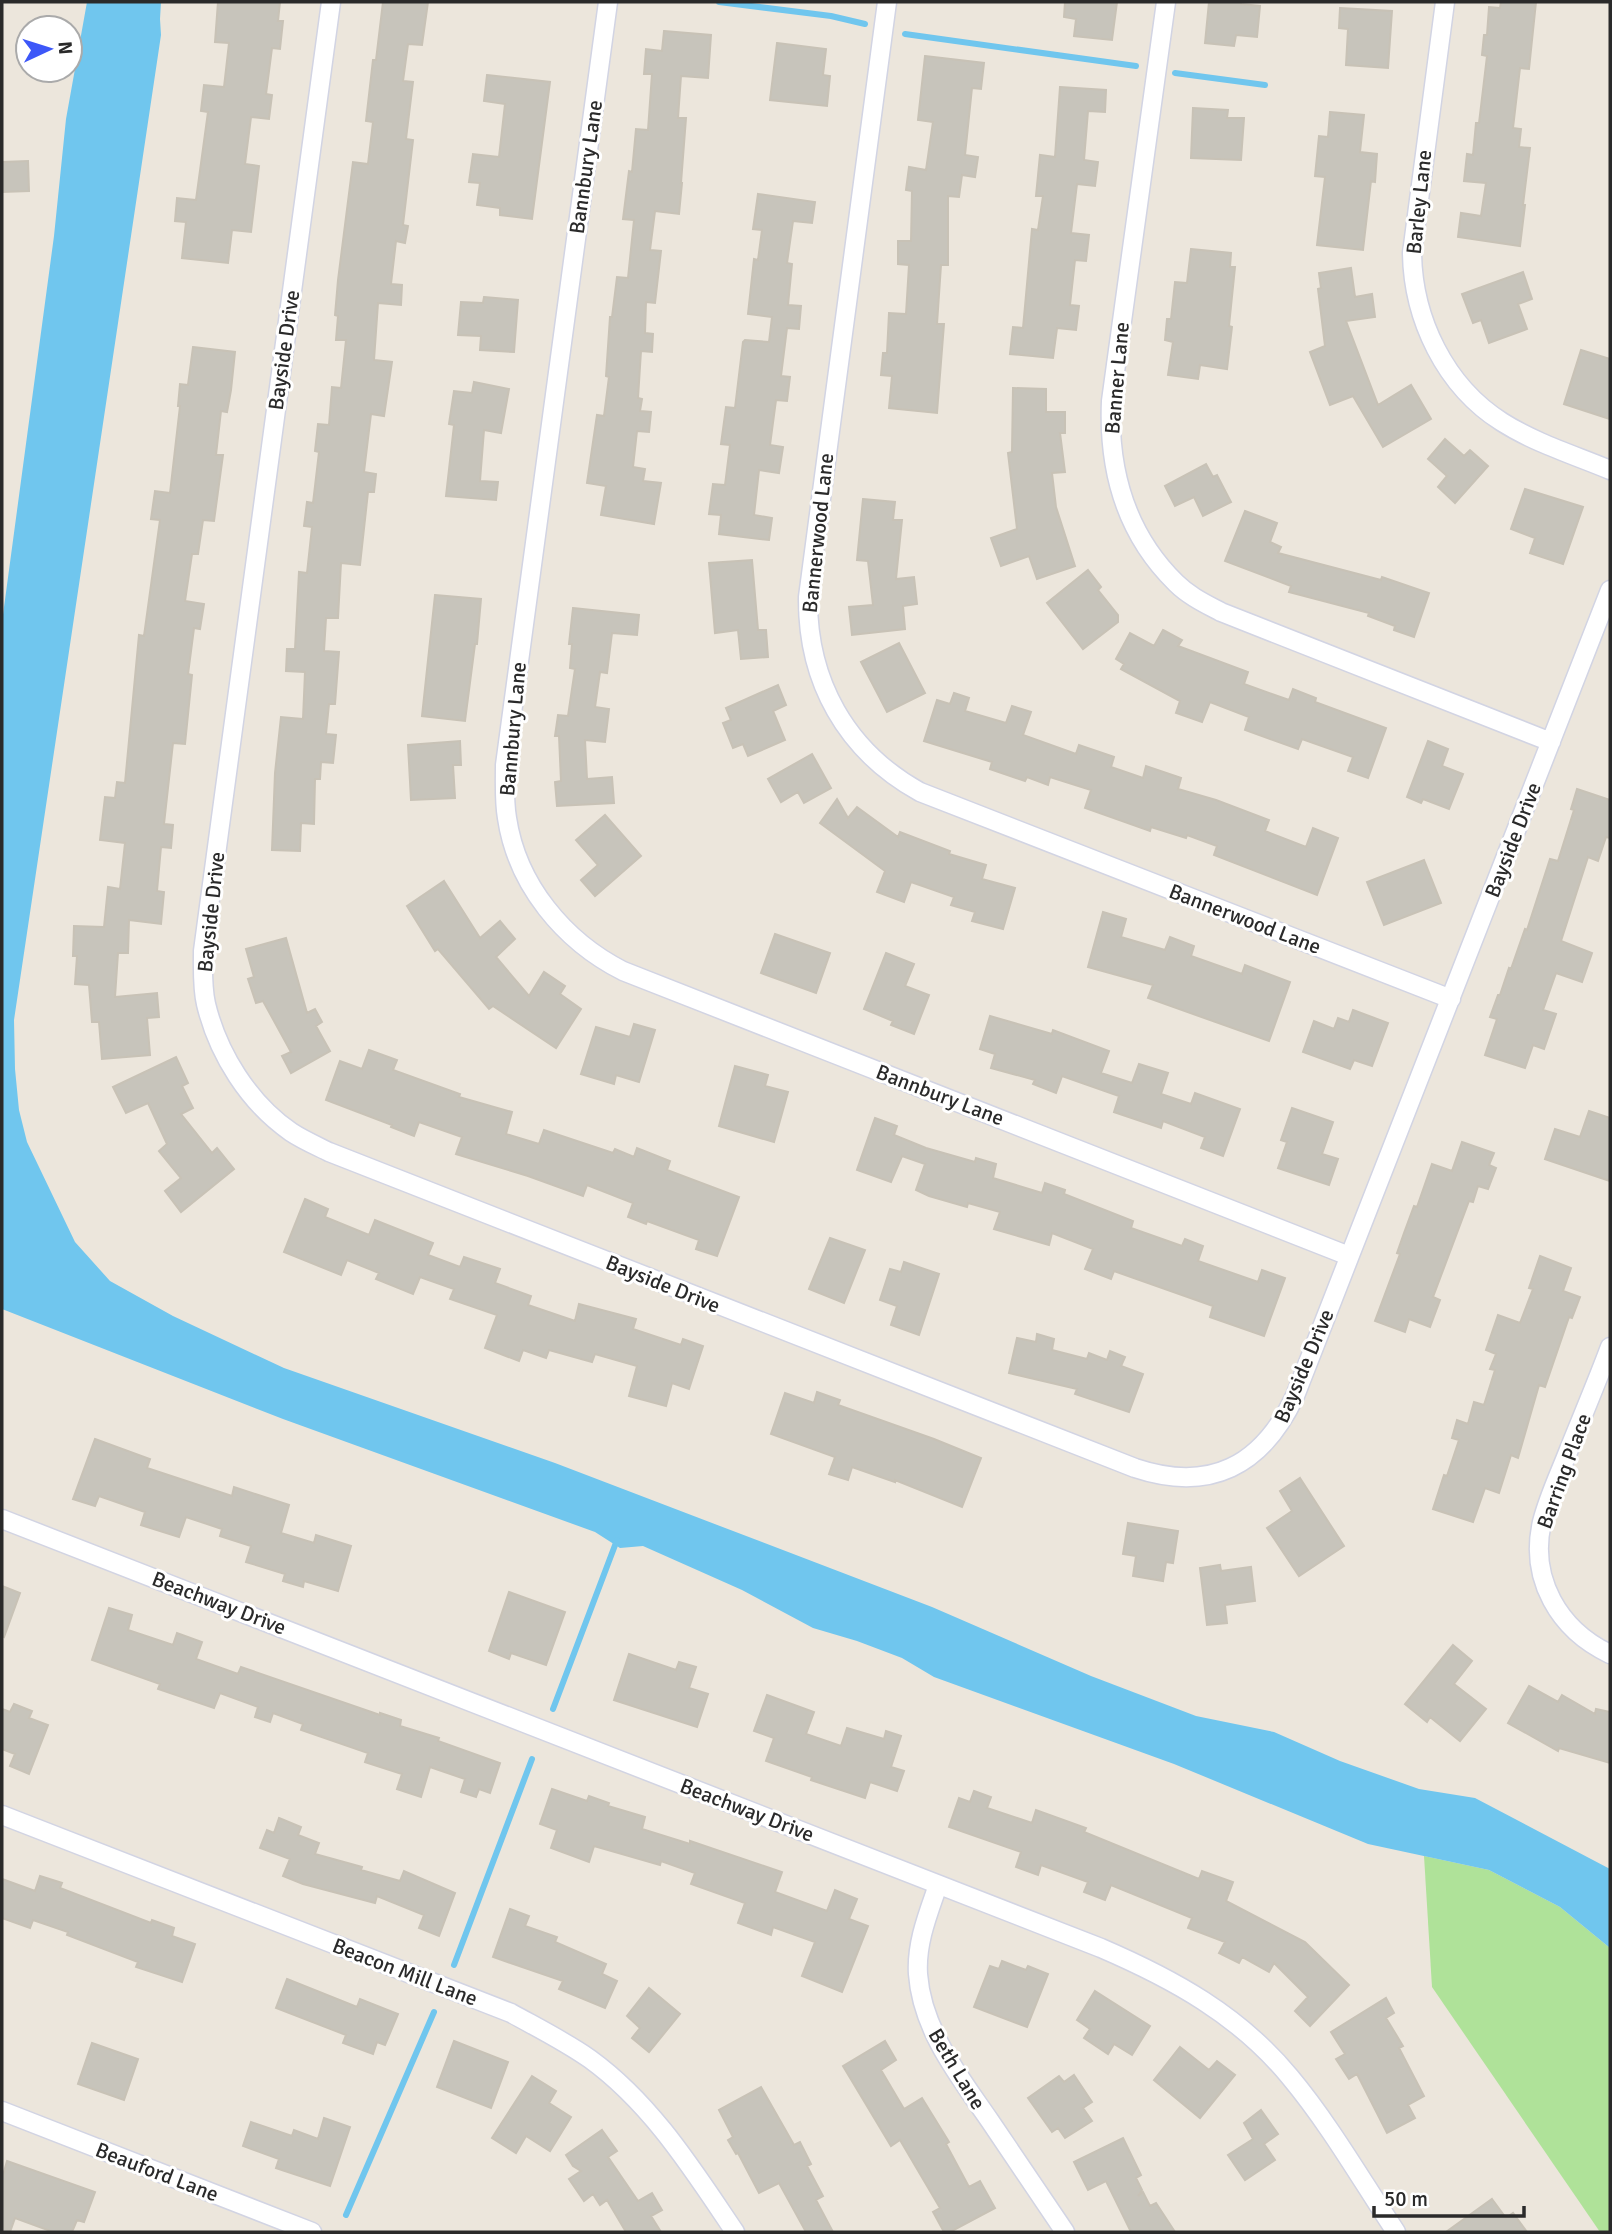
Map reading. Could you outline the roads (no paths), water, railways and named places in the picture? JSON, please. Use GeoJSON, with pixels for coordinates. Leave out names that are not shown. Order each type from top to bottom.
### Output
{"type":"FeatureCollection","features":[{"type":"Feature","properties":{"kind":"street","name":"Bayside Drive"},"geometry":{"type":"LineString","coordinates":[[331,2],[203,951],[206,1003],[212,1025],[233,1070],[256,1101],[292,1133],[329,1152],[1149,1473],[1170,1477],[1206,1476],[1233,1467],[1254,1454],[1275,1432],[1295,1396],[1610,590]]}},
{"type":"Feature","properties":{"kind":"street","name":"Bannbury Lane"},"geometry":{"type":"LineString","coordinates":[[608,2],[505,765],[507,821],[519,859],[533,887],[550,912],[578,943],[623,971],[1349,1256]]}},
{"type":"Feature","properties":{"kind":"street","name":"Bannerwood Lane"},"geometry":{"type":"LineString","coordinates":[[887,2],[807,597],[811,649],[820,680],[834,709],[855,738],[879,764],[920,792],[1451,999]]}},
{"type":"Feature","properties":{"kind":"street","name":"Banner Lane"},"geometry":{"type":"LineString","coordinates":[[1166,2],[1111,401],[1110,436],[1115,473],[1134,524],[1153,555],[1177,584],[1221,612],[1551,742]]}},
{"type":"Feature","properties":{"kind":"street","name":"Barley Lane"},"geometry":{"type":"LineString","coordinates":[[1445,2],[1412,253],[1413,277],[1423,319],[1446,365],[1478,404],[1502,422],[1529,436],[1610,470]]}},
{"type":"Feature","properties":{"kind":"street","name":"Barring Place"},"geometry":{"type":"LineString","coordinates":[[1609,1353],[1545,1511],[1539,1557],[1547,1590],[1568,1624],[1586,1641],[1610,1654]]}},
{"type":"Feature","properties":{"kind":"street","name":"Beachway Drive"},"geometry":{"type":"LineString","coordinates":[[2,1519],[1170,1979],[1211,2005],[1261,2047],[1290,2077],[1396,2232]]}},
{"type":"Feature","properties":{"kind":"street","name":"Beacon Mill Lane"},"geometry":{"type":"LineString","coordinates":[[2,1815],[511,2013],[541,2029],[592,2060],[646,2110],[668,2136],[735,2232]]}},
{"type":"Feature","properties":{"kind":"street","name":"Beth Lane"},"geometry":{"type":"LineString","coordinates":[[937,1885],[923,1929],[918,1964],[920,1990],[929,2021],[954,2067],[1065,2232]]}},
{"type":"Feature","properties":{"kind":"street","name":"Beauford Lane"},"geometry":{"type":"LineString","coordinates":[[2,2111],[312,2232]]}},
{"type":"Feature","properties":{"kind":"water"},"geometry":{"type":"Polygon","coordinates":[[[87,2],[161,2],[161,35],[14,1020],[19,1110],[27,1142],[75,1242],[110,1281],[173,1316],[284,1368],[555,1463],[932,1607],[1091,1676],[1196,1716],[1274,1732],[1340,1761],[1419,1789],[1475,1798],[1610,1869],[1610,1948],[1560,1907],[1489,1870],[1368,1844],[1174,1764],[934,1677],[902,1658],[813,1628],[742,1590],[643,1546],[620,1548],[595,1532],[283,1419],[2,1309],[2,622],[54,236],[66,119],[72,84],[84,84],[84,19],[87,2]]]}},
{"type":"Feature","properties":{"kind":"waterway"},"geometry":{"type":"LineString","coordinates":[[719,2],[831,16],[865,24]]}},
{"type":"Feature","properties":{"kind":"waterway"},"geometry":{"type":"LineString","coordinates":[[905,34],[1136,66]]}},
{"type":"Feature","properties":{"kind":"waterway"},"geometry":{"type":"LineString","coordinates":[[1175,73],[1265,85]]}},
{"type":"Feature","properties":{"kind":"waterway"},"geometry":{"type":"LineString","coordinates":[[553,1709],[617,1540]]}},
{"type":"Feature","properties":{"kind":"waterway"},"geometry":{"type":"LineString","coordinates":[[454,1965],[532,1759]]}},
{"type":"Feature","properties":{"kind":"waterway"},"geometry":{"type":"LineString","coordinates":[[346,2215],[434,2012]]}}]}
